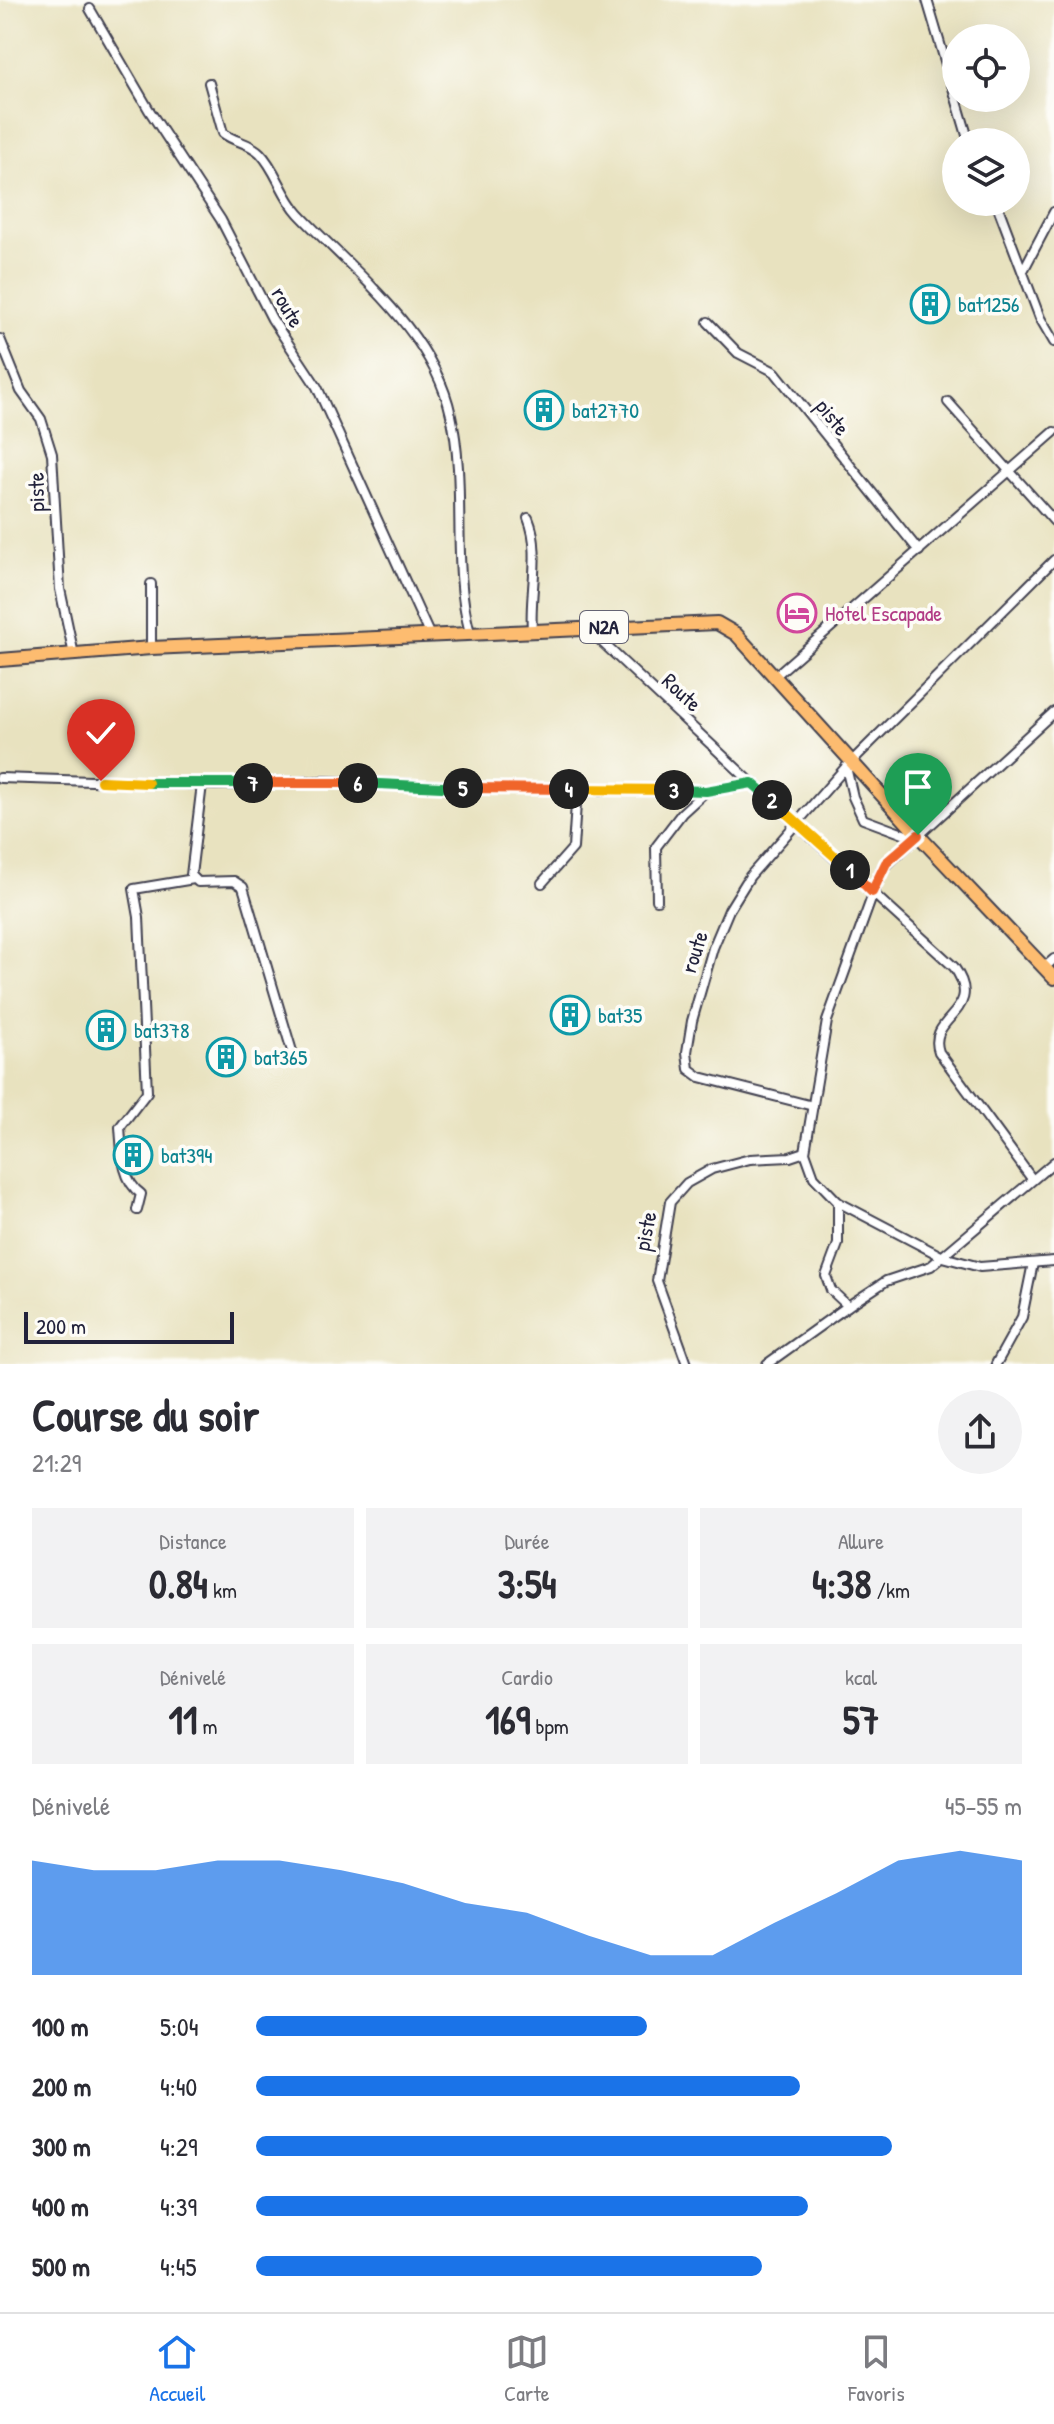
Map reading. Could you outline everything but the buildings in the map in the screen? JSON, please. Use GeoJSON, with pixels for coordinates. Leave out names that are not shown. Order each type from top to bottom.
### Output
{"type":"FeatureCollection","features":[{"type":"Feature","properties":{"kind":"highway","name":"N2A"},"geometry":{"type":"LineString","coordinates":[[0,660],[151,648],[717,623],[736,634],[916,837],[1052,970]]}},
{"type":"Feature","properties":{"kind":"street"},"geometry":{"type":"LineString","coordinates":[[927,0],[965,128]]}},
{"type":"Feature","properties":{"kind":"street","name":"route"},"geometry":{"type":"LineString","coordinates":[[90,9],[149,110],[221,220],[272,319],[317,387],[430,636]]}},
{"type":"Feature","properties":{"kind":"street"},"geometry":{"type":"LineString","coordinates":[[209,83],[223,133],[249,144],[263,157],[289,203],[391,309],[437,375],[446,397],[454,434],[460,584],[470,633]]}},
{"type":"Feature","properties":{"kind":"street"},"geometry":{"type":"LineString","coordinates":[[1024,269],[1054,212]]}},
{"type":"Feature","properties":{"kind":"street"},"geometry":{"type":"LineString","coordinates":[[1002,216],[1040,318],[1054,342]]}},
{"type":"Feature","properties":{"kind":"street","name":"piste"},"geometry":{"type":"LineString","coordinates":[[708,322],[738,353],[775,372],[919,551]]}},
{"type":"Feature","properties":{"kind":"street","name":"piste"},"geometry":{"type":"LineString","coordinates":[[0,339],[21,391],[41,419],[52,454],[60,589],[74,655]]}},
{"type":"Feature","properties":{"kind":"street"},"geometry":{"type":"LineString","coordinates":[[948,402],[1054,521]]}},
{"type":"Feature","properties":{"kind":"street"},"geometry":{"type":"LineString","coordinates":[[774,677],[1054,432]]}},
{"type":"Feature","properties":{"kind":"street"},"geometry":{"type":"LineString","coordinates":[[528,518],[534,536],[530,599],[532,629]]}},
{"type":"Feature","properties":{"kind":"street","name":"route"},"geometry":{"type":"LineString","coordinates":[[813,1106],[700,1077],[689,1069],[692,1021],[722,925],[750,876],[797,821],[849,764],[1054,560]]}},
{"type":"Feature","properties":{"kind":"street"},"geometry":{"type":"LineString","coordinates":[[151,584],[148,624],[151,648]]}},
{"type":"Feature","properties":{"kind":"street","name":"Route"},"geometry":{"type":"LineString","coordinates":[[587,628],[962,977],[965,998],[938,1035],[936,1044],[959,1083],[1032,1179]]}},
{"type":"Feature","properties":{"kind":"street"},"geometry":{"type":"LineString","coordinates":[[1054,712],[886,863],[872,892],[827,1021],[805,1152],[814,1177],[838,1202],[943,1257],[980,1267],[1054,1261]]}},
{"type":"Feature","properties":{"kind":"street"},"geometry":{"type":"LineString","coordinates":[[849,764],[853,797],[863,819],[916,837]]}},
{"type":"Feature","properties":{"kind":"street"},"geometry":{"type":"LineString","coordinates":[[0,778],[202,784],[325,781],[706,791],[752,783]]}},
{"type":"Feature","properties":{"kind":"street"},"geometry":{"type":"LineString","coordinates":[[194,879],[192,868],[202,784]]}},
{"type":"Feature","properties":{"kind":"street"},"geometry":{"type":"LineString","coordinates":[[542,883],[573,848],[577,789]]}},
{"type":"Feature","properties":{"kind":"street"},"geometry":{"type":"LineString","coordinates":[[657,900],[656,847],[682,813],[706,791]]}},
{"type":"Feature","properties":{"kind":"street"},"geometry":{"type":"LineString","coordinates":[[137,1210],[141,1194],[133,1188],[123,1163],[120,1127],[147,1092],[139,917],[134,889],[194,879],[234,881],[243,887],[294,1058]]}},
{"type":"Feature","properties":{"kind":"street","name":"piste"},"geometry":{"type":"LineString","coordinates":[[687,1364],[657,1281],[657,1261],[670,1202],[687,1183],[712,1169],[750,1159],[790,1157],[805,1152]]}},
{"type":"Feature","properties":{"kind":"street"},"geometry":{"type":"LineString","coordinates":[[767,1364],[876,1286],[931,1266],[1054,1162]]}},
{"type":"Feature","properties":{"kind":"street"},"geometry":{"type":"LineString","coordinates":[[838,1202],[838,1244],[826,1276],[831,1290],[848,1306]]}},
{"type":"Feature","properties":{"kind":"street"},"geometry":{"type":"LineString","coordinates":[[996,1364],[1022,1317],[1033,1263]]}},
{"type":"Feature","properties":{"kind":"place","name":"bat1256"},"geometry":{"type":"Point","coordinates":[930,304]}},
{"type":"Feature","properties":{"kind":"place","name":"bat2770"},"geometry":{"type":"Point","coordinates":[544,410]}},
{"type":"Feature","properties":{"kind":"place","name":"Hotel Escapade"},"geometry":{"type":"Point","coordinates":[797,613]}},
{"type":"Feature","properties":{"kind":"place","name":"bat35"},"geometry":{"type":"Point","coordinates":[570,1015]}},
{"type":"Feature","properties":{"kind":"place","name":"bat378"},"geometry":{"type":"Point","coordinates":[106,1030]}},
{"type":"Feature","properties":{"kind":"place","name":"bat365"},"geometry":{"type":"Point","coordinates":[226,1057]}},
{"type":"Feature","properties":{"kind":"place","name":"bat394"},"geometry":{"type":"Point","coordinates":[133,1155]}},
{"type":"Feature","properties":{"kind":"route"},"geometry":{"type":"LineString","coordinates":[[101,781],[215,785],[325,781],[481,788],[706,791],[752,783],[872,892],[886,863],[918,835]]}}]}
